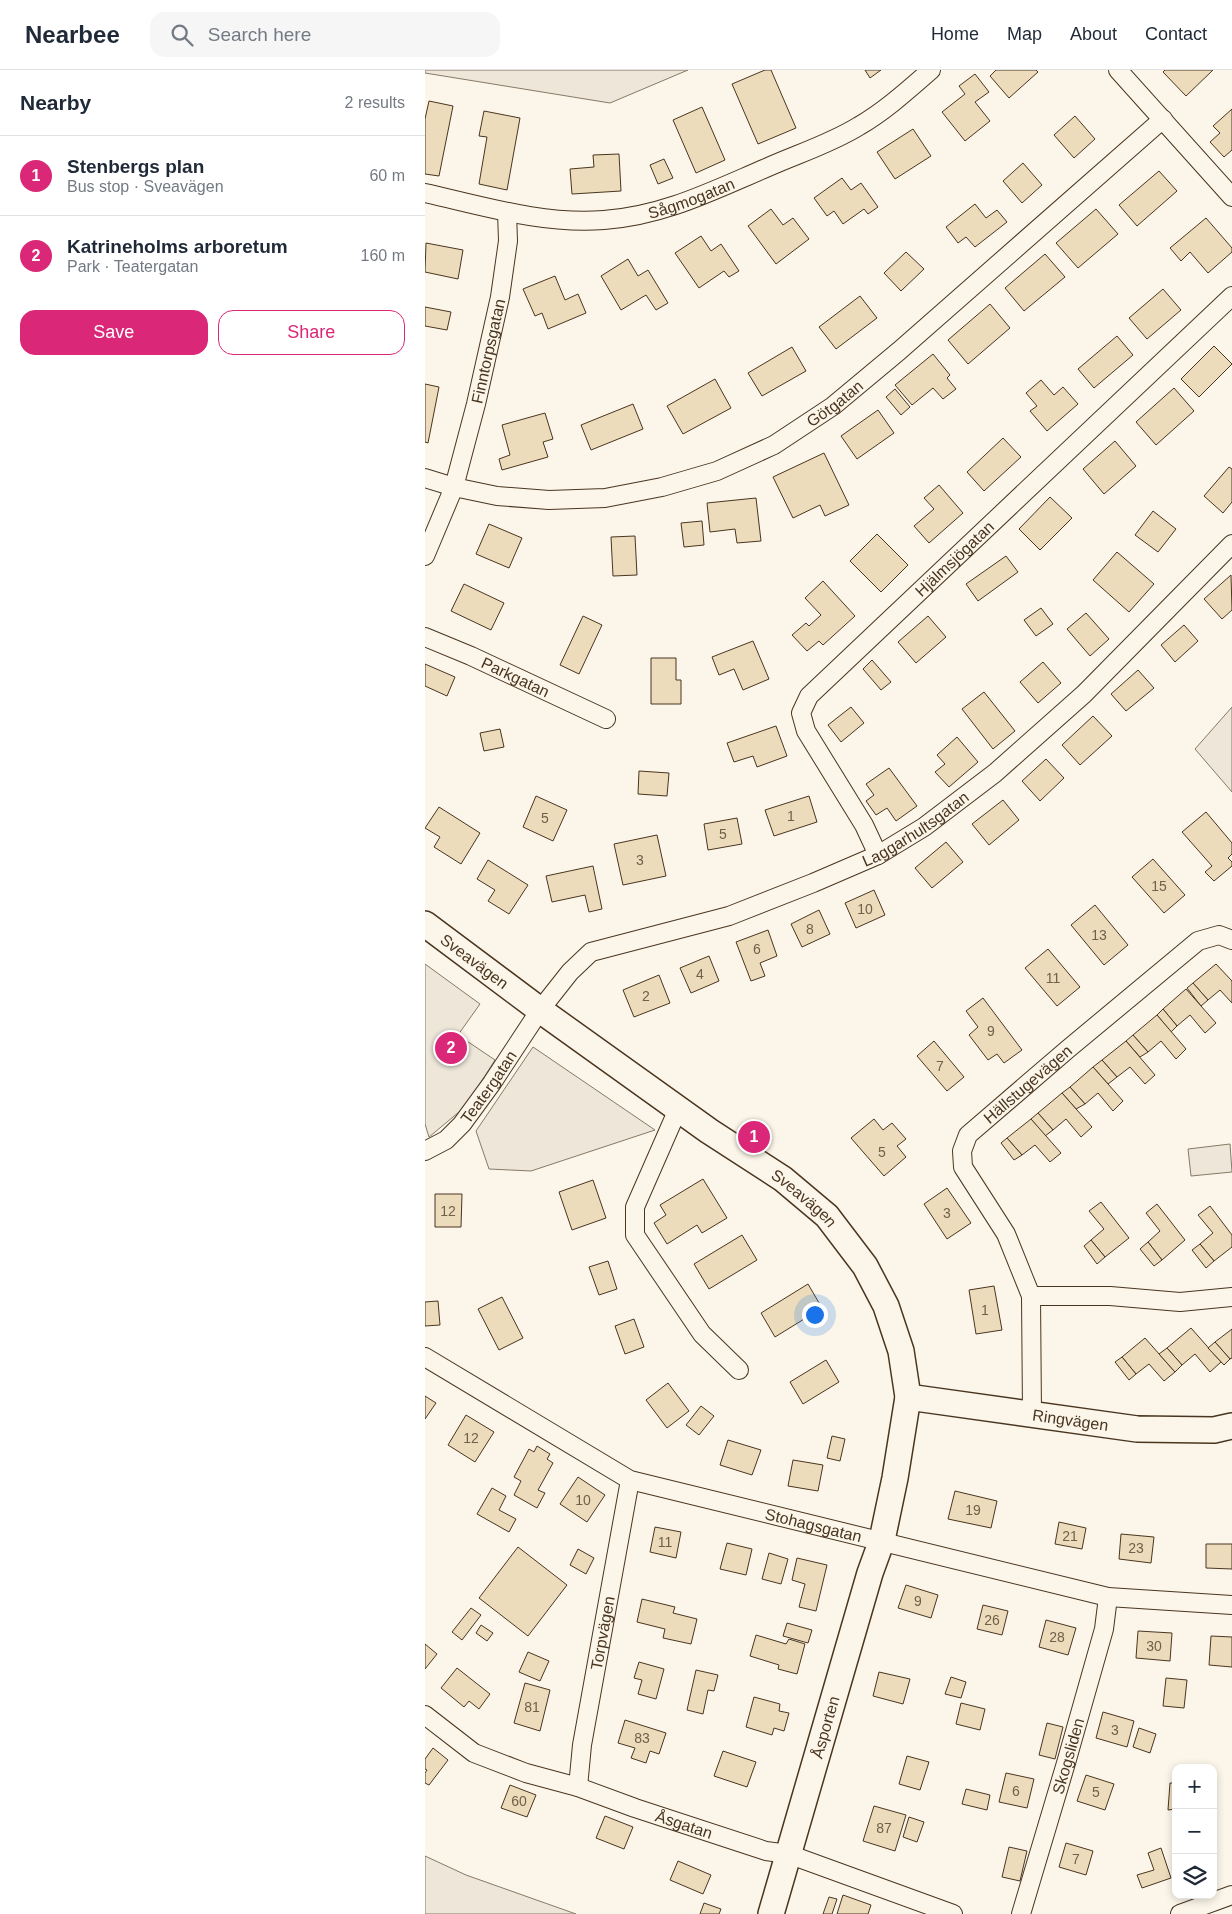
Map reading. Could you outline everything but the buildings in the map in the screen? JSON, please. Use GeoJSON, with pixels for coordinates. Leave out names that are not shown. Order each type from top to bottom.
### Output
{"type":"FeatureCollection","features":[{"type":"Feature","properties":{"kind":"street","name":"Sågmogatan"},"geometry":{"type":"LineString","coordinates":[[425,193],[507,212],[564,220],[604,220],[646,215],[701,197],[859,126],[890,104],[931,70]]}},
{"type":"Feature","properties":{"kind":"street"},"geometry":{"type":"LineString","coordinates":[[1119,70],[1232,197]]}},
{"type":"Feature","properties":{"kind":"street","name":"Götgatan"},"geometry":{"type":"LineString","coordinates":[[425,478],[454,487],[497,496],[540,500],[605,498],[662,487],[717,471],[774,445],[833,406],[892,358],[1163,119]]}},
{"type":"Feature","properties":{"kind":"street","name":"Finntorpsgatan"},"geometry":{"type":"LineString","coordinates":[[454,487],[476,404],[500,298],[508,241],[507,212]]}},
{"type":"Feature","properties":{"kind":"street","name":"Hjälmsjögatan"},"geometry":{"type":"LineString","coordinates":[[878,855],[864,825],[806,731],[801,713],[809,696],[1232,296]]}},
{"type":"Feature","properties":{"kind":"street"},"geometry":{"type":"LineString","coordinates":[[425,556],[454,487]]}},
{"type":"Feature","properties":{"kind":"street","name":"Laggarhultsgatan"},"geometry":{"type":"LineString","coordinates":[[540,1010],[570,972],[591,952],[729,916],[878,855],[925,827],[995,773],[1084,694],[1232,544]]}},
{"type":"Feature","properties":{"kind":"street","name":"Parkgatan"},"geometry":{"type":"LineString","coordinates":[[425,637],[471,656],[606,719]]}},
{"type":"Feature","properties":{"kind":"street","name":"Sveavägen"},"geometry":{"type":"LineString","coordinates":[[425,924],[540,1010],[679,1109],[783,1179],[827,1216],[865,1266],[885,1306],[901,1351],[908,1397],[895,1478],[882,1540]]}},
{"type":"Feature","properties":{"kind":"street","name":"Hällstugevägen"},"geometry":{"type":"LineString","coordinates":[[1031,1414],[1031,1296],[1006,1234],[963,1167],[962,1150],[968,1135],[1068,1048],[1199,941],[1219,935],[1232,940]]}},
{"type":"Feature","properties":{"kind":"street","name":"Teatergatan"},"geometry":{"type":"LineString","coordinates":[[425,1151],[446,1140],[462,1124],[492,1083],[540,1010]]}},
{"type":"Feature","properties":{"kind":"street"},"geometry":{"type":"LineString","coordinates":[[679,1109],[635,1207],[635,1235],[702,1334],[739,1370]]}},
{"type":"Feature","properties":{"kind":"street"},"geometry":{"type":"LineString","coordinates":[[1031,1296],[1110,1296],[1180,1302],[1232,1297]]}},
{"type":"Feature","properties":{"kind":"street","name":"Stohagsgatan"},"geometry":{"type":"LineString","coordinates":[[425,1357],[630,1480],[882,1540],[1108,1597],[1232,1605]]}},
{"type":"Feature","properties":{"kind":"street","name":"Ringvägen"},"geometry":{"type":"LineString","coordinates":[[908,1397],[1137,1429],[1214,1430],[1232,1426]]}},
{"type":"Feature","properties":{"kind":"street","name":"Torpvägen"},"geometry":{"type":"LineString","coordinates":[[578,1787],[582,1745],[590,1697],[630,1480]]}},
{"type":"Feature","properties":{"kind":"street","name":"Åsporten"},"geometry":{"type":"LineString","coordinates":[[771,1914],[870,1572],[882,1540]]}},
{"type":"Feature","properties":{"kind":"street","name":"Skogsliden"},"geometry":{"type":"LineString","coordinates":[[1021,1914],[1104,1629],[1108,1597]]}},
{"type":"Feature","properties":{"kind":"street","name":"Åsgatan"},"geometry":{"type":"LineString","coordinates":[[425,1715],[474,1753],[526,1772],[578,1787],[635,1808],[767,1851],[788,1854],[953,1914]]}},
{"type":"Feature","properties":{"kind":"street"},"geometry":{"type":"LineString","coordinates":[[1185,1913],[1232,1895]]}},
{"type":"Feature","properties":{"kind":"shaded area"},"geometry":{"type":"Polygon","coordinates":[[[425,70],[688,70],[610,103],[425,73],[425,70]]]}},
{"type":"Feature","properties":{"kind":"shaded area"},"geometry":{"type":"Polygon","coordinates":[[[1232,707],[1232,792],[1195,749],[1232,707]]]}},
{"type":"Feature","properties":{"kind":"shaded area"},"geometry":{"type":"Polygon","coordinates":[[[425,964],[480,1004],[458,1035],[495,1060],[465,1107],[429,1137],[425,1124],[425,964]]]}},
{"type":"Feature","properties":{"kind":"shaded area"},"geometry":{"type":"Polygon","coordinates":[[[533,1047],[655,1130],[531,1171],[489,1169],[476,1131],[533,1047]]]}},
{"type":"Feature","properties":{"kind":"shaded area"},"geometry":{"type":"Polygon","coordinates":[[[1230,1144],[1232,1172],[1191,1176],[1188,1149],[1230,1144]]]}},
{"type":"Feature","properties":{"kind":"shaded area"},"geometry":{"type":"Polygon","coordinates":[[[425,1856],[466,1875],[576,1914],[425,1914],[425,1856]]]}},
{"type":"Feature","properties":{"kind":"place","name":"Katrineholms arboretum"},"geometry":{"type":"Point","coordinates":[451,1048]}},
{"type":"Feature","properties":{"kind":"place","name":"Stenbergs plan"},"geometry":{"type":"Point","coordinates":[754,1137]}}]}
